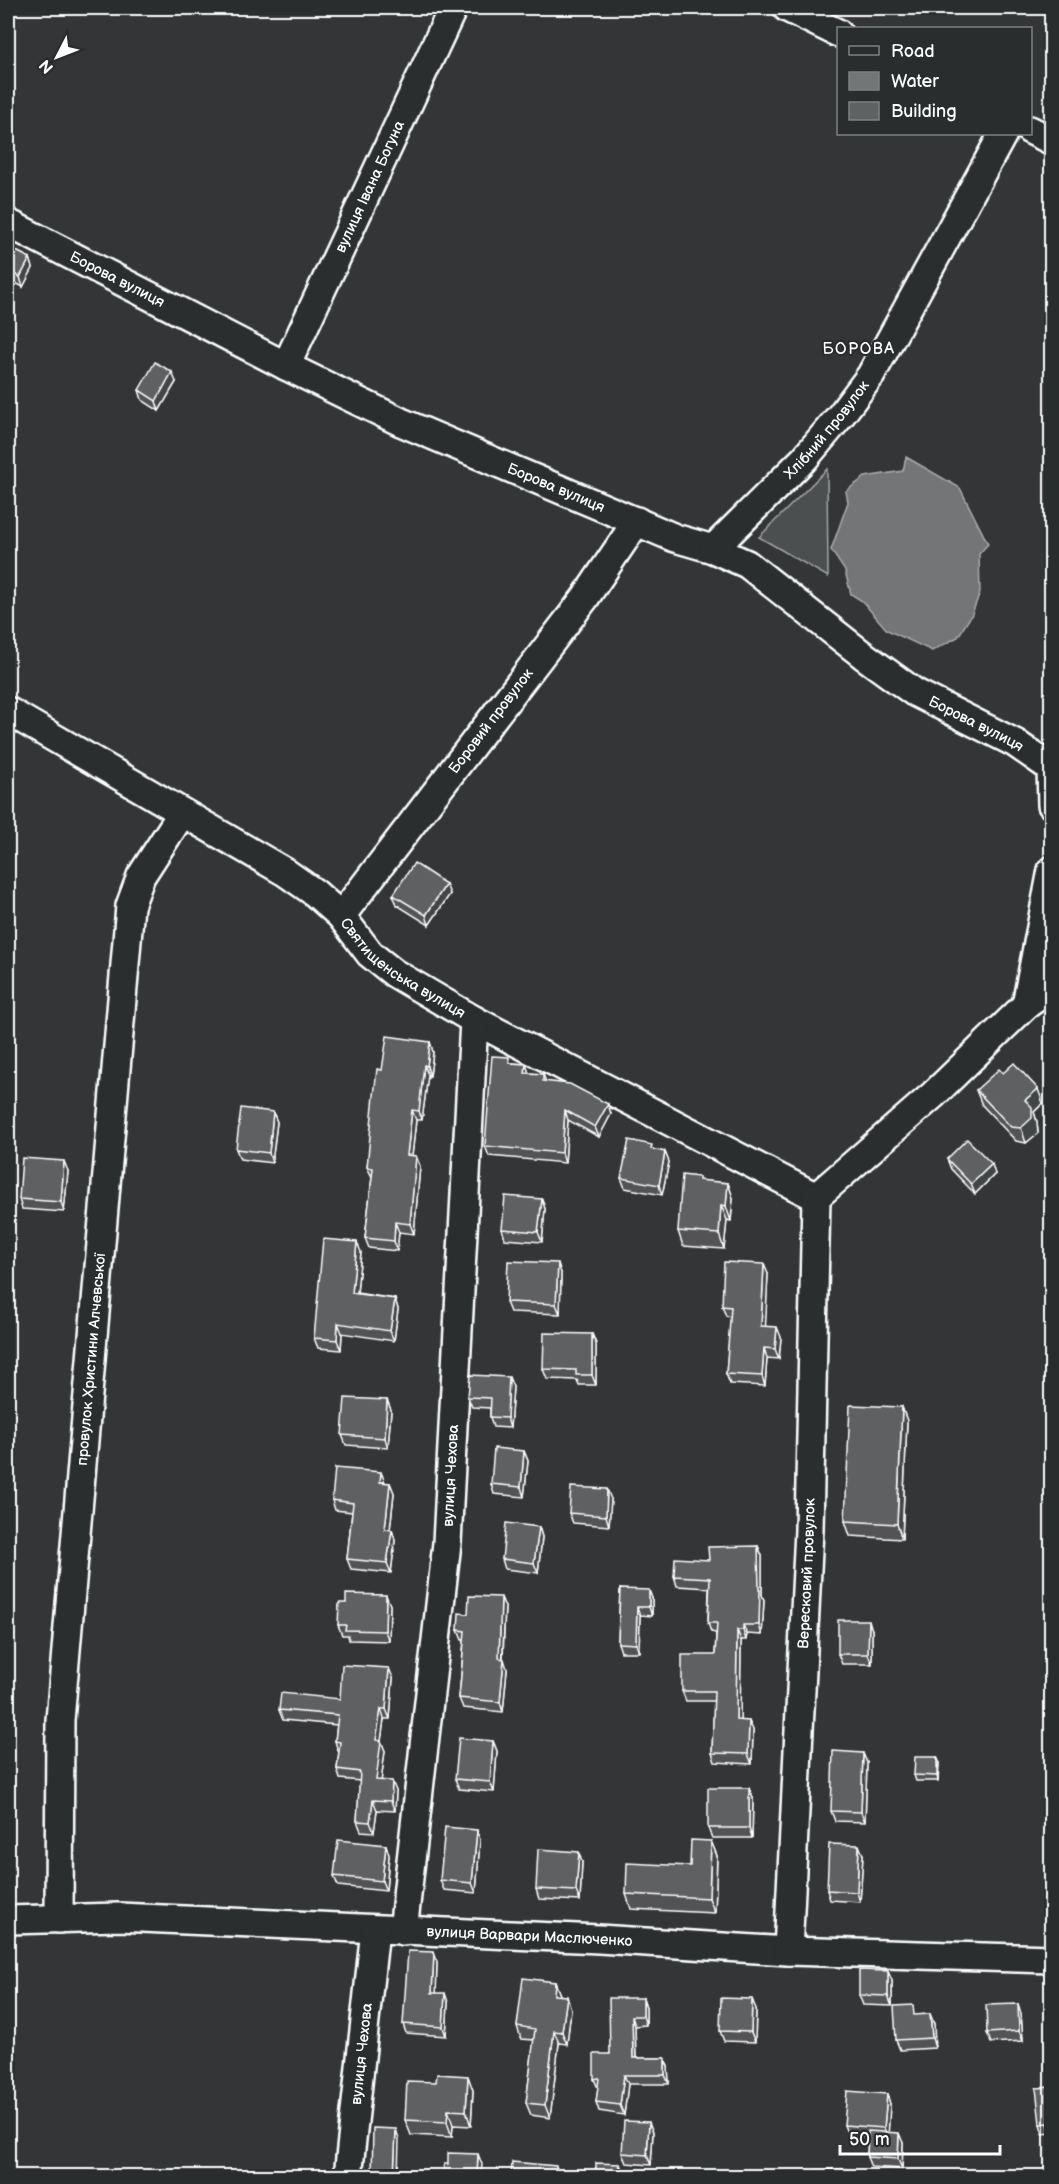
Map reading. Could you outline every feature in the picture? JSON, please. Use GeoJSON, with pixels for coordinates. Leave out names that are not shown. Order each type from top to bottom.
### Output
{"type":"FeatureCollection","features":[{"type":"Feature","properties":{"kind":"street","name":"вулиця Івана Богуна"},"geometry":{"type":"LineString","coordinates":[[286,366],[453,8]]}},
{"type":"Feature","properties":{"kind":"street"},"geometry":{"type":"LineString","coordinates":[[787,8],[837,33]]}},
{"type":"Feature","properties":{"kind":"street"},"geometry":{"type":"LineString","coordinates":[[1032,131],[1052,141]]}},
{"type":"Feature","properties":{"kind":"street","name":"Хлібний провулок"},"geometry":{"type":"LineString","coordinates":[[713,549],[804,459],[841,416],[871,375],[1002,135]]}},
{"type":"Feature","properties":{"kind":"street","name":"Борова вулиця"},"geometry":{"type":"LineString","coordinates":[[8,223],[286,366],[401,422],[675,538],[713,549],[747,564],[914,692],[1015,743],[1051,767],[1052,805]]}},
{"type":"Feature","properties":{"kind":"street","name":"Боровий провулок"},"geometry":{"type":"LineString","coordinates":[[341,916],[578,608],[637,521]]}},
{"type":"Feature","properties":{"kind":"street","name":"Святищенська вулиця"},"geometry":{"type":"LineString","coordinates":[[8,711],[285,872],[315,893],[341,916],[370,954],[394,973],[474,1020],[816,1197]]}},
{"type":"Feature","properties":{"kind":"street","name":"провулок Христини Алчевської"},"geometry":{"type":"LineString","coordinates":[[59,1919],[60,1720],[130,906],[141,876],[182,813]]}},
{"type":"Feature","properties":{"kind":"street"},"geometry":{"type":"LineString","coordinates":[[1026,1005],[1052,870]]}},
{"type":"Feature","properties":{"kind":"street"},"geometry":{"type":"LineString","coordinates":[[816,1197],[933,1095],[1026,1005],[1052,987]]}},
{"type":"Feature","properties":{"kind":"street","name":"вулиця Чехова"},"geometry":{"type":"LineString","coordinates":[[403,1931],[447,1543],[474,1020]]}},
{"type":"Feature","properties":{"kind":"street","name":"Вересковий провулок"},"geometry":{"type":"LineString","coordinates":[[788,1951],[809,1530],[816,1197]]}},
{"type":"Feature","properties":{"kind":"street","name":"вулиця Варвари Маслюченко"},"geometry":{"type":"LineString","coordinates":[[8,1920],[119,1917],[599,1939],[788,1951],[1052,1959]]}},
{"type":"Feature","properties":{"kind":"street","name":"вулиця Чехова"},"geometry":{"type":"LineString","coordinates":[[348,2176],[375,1930]]}},
{"type":"Feature","properties":{"kind":"shaded area"},"geometry":{"type":"Polygon","coordinates":[[[827,469],[828,577],[759,537],[827,469]]]}},
{"type":"Feature","properties":{"kind":"water"},"geometry":{"type":"Polygon","coordinates":[[[906,457],[960,488],[988,544],[979,554],[980,592],[972,614],[958,637],[932,651],[887,630],[862,601],[851,594],[845,571],[831,550],[848,502],[846,491],[865,477],[903,471],[906,457]]]}},
{"type":"Feature","properties":{"kind":"building"},"geometry":{"type":"Polygon","coordinates":[[[8,247],[30,258],[20,277],[8,271],[8,247]]]}},
{"type":"Feature","properties":{"kind":"building"},"geometry":{"type":"Polygon","coordinates":[[[155,362],[172,372],[156,401],[139,390],[155,362]]]}},
{"type":"Feature","properties":{"kind":"building"},"geometry":{"type":"Polygon","coordinates":[[[414,863],[446,884],[426,915],[393,895],[414,863]]]}},
{"type":"Feature","properties":{"kind":"building"},"geometry":{"type":"Polygon","coordinates":[[[387,1036],[430,1042],[427,1066],[424,1065],[419,1111],[412,1110],[407,1155],[416,1156],[410,1224],[395,1222],[394,1241],[365,1238],[373,1168],[367,1167],[373,1105],[377,1069],[382,1070],[387,1036]]]}},
{"type":"Feature","properties":{"kind":"building"},"geometry":{"type":"Polygon","coordinates":[[[492,1056],[509,1057],[509,1063],[526,1064],[525,1073],[543,1074],[543,1081],[570,1084],[608,1104],[595,1127],[565,1110],[562,1153],[485,1146],[492,1056]]]}},
{"type":"Feature","properties":{"kind":"building"},"geometry":{"type":"Polygon","coordinates":[[[1014,1063],[1038,1089],[1025,1100],[1032,1107],[1032,1118],[1021,1128],[1011,1127],[976,1090],[999,1069],[1003,1073],[1014,1063]]]}},
{"type":"Feature","properties":{"kind":"building"},"geometry":{"type":"Polygon","coordinates":[[[241,1108],[273,1112],[269,1153],[236,1149],[241,1108]]]}},
{"type":"Feature","properties":{"kind":"building"},"geometry":{"type":"Polygon","coordinates":[[[967,1139],[992,1164],[971,1184],[947,1159],[967,1139]]]}},
{"type":"Feature","properties":{"kind":"building"},"geometry":{"type":"Polygon","coordinates":[[[629,1140],[652,1145],[651,1149],[665,1152],[659,1185],[621,1178],[629,1140]]]}},
{"type":"Feature","properties":{"kind":"building"},"geometry":{"type":"Polygon","coordinates":[[[22,1158],[64,1161],[61,1202],[19,1199],[22,1158]]]}},
{"type":"Feature","properties":{"kind":"building"},"geometry":{"type":"Polygon","coordinates":[[[682,1175],[699,1177],[699,1180],[728,1183],[726,1206],[721,1205],[719,1234],[678,1231],[682,1175]]]}},
{"type":"Feature","properties":{"kind":"building"},"geometry":{"type":"Polygon","coordinates":[[[505,1196],[542,1199],[538,1232],[502,1229],[505,1196]]]}},
{"type":"Feature","properties":{"kind":"building"},"geometry":{"type":"Polygon","coordinates":[[[323,1239],[357,1242],[352,1293],[395,1299],[390,1331],[338,1323],[337,1340],[314,1338],[323,1239]]]}},
{"type":"Feature","properties":{"kind":"building"},"geometry":{"type":"Polygon","coordinates":[[[508,1261],[558,1263],[556,1304],[506,1302],[508,1261]]]}},
{"type":"Feature","properties":{"kind":"building"},"geometry":{"type":"Polygon","coordinates":[[[724,1262],[764,1264],[761,1326],[777,1327],[775,1349],[764,1348],[762,1376],[726,1374],[731,1307],[722,1306],[724,1262]]]}},
{"type":"Feature","properties":{"kind":"building"},"geometry":{"type":"Polygon","coordinates":[[[544,1333],[592,1334],[592,1375],[576,1375],[576,1370],[543,1369],[544,1333]]]}},
{"type":"Feature","properties":{"kind":"building"},"geometry":{"type":"Polygon","coordinates":[[[470,1375],[509,1377],[507,1418],[490,1417],[491,1398],[468,1397],[470,1375]]]}},
{"type":"Feature","properties":{"kind":"building"},"geometry":{"type":"Polygon","coordinates":[[[345,1398],[387,1400],[385,1438],[342,1435],[345,1398]]]}},
{"type":"Feature","properties":{"kind":"building"},"geometry":{"type":"Polygon","coordinates":[[[850,1405],[902,1407],[897,1524],[845,1521],[850,1405]]]}},
{"type":"Feature","properties":{"kind":"building"},"geometry":{"type":"Polygon","coordinates":[[[494,1448],[524,1451],[521,1487],[491,1484],[494,1448]]]}},
{"type":"Feature","properties":{"kind":"building"},"geometry":{"type":"Polygon","coordinates":[[[335,1468],[381,1472],[380,1482],[390,1483],[385,1529],[392,1530],[387,1563],[347,1559],[353,1503],[332,1500],[335,1468]]]}},
{"type":"Feature","properties":{"kind":"building"},"geometry":{"type":"Polygon","coordinates":[[[571,1487],[607,1489],[606,1516],[569,1513],[571,1487]]]}},
{"type":"Feature","properties":{"kind":"building"},"geometry":{"type":"Polygon","coordinates":[[[506,1523],[539,1527],[534,1563],[502,1559],[506,1523]]]}},
{"type":"Feature","properties":{"kind":"building"},"geometry":{"type":"Polygon","coordinates":[[[758,1546],[759,1625],[743,1625],[743,1630],[737,1630],[736,1720],[749,1721],[748,1754],[712,1753],[714,1691],[682,1691],[682,1655],[715,1655],[717,1623],[708,1623],[710,1578],[674,1576],[675,1558],[709,1560],[708,1547],[758,1546]]]}},
{"type":"Feature","properties":{"kind":"building"},"geometry":{"type":"Polygon","coordinates":[[[620,1589],[649,1590],[649,1607],[637,1607],[636,1644],[618,1643],[620,1589]]]}},
{"type":"Feature","properties":{"kind":"building"},"geometry":{"type":"Polygon","coordinates":[[[346,1594],[386,1595],[385,1631],[345,1630],[346,1625],[338,1625],[339,1603],[346,1603],[346,1594]]]}},
{"type":"Feature","properties":{"kind":"building"},"geometry":{"type":"Polygon","coordinates":[[[469,1596],[501,1597],[499,1658],[504,1659],[500,1702],[459,1698],[465,1631],[458,1630],[459,1613],[468,1614],[469,1596]]]}},
{"type":"Feature","properties":{"kind":"building"},"geometry":{"type":"Polygon","coordinates":[[[838,1620],[869,1620],[868,1654],[838,1654],[838,1620]]]}},
{"type":"Feature","properties":{"kind":"building"},"geometry":{"type":"Polygon","coordinates":[[[342,1665],[389,1668],[386,1709],[381,1709],[376,1740],[381,1741],[376,1780],[392,1781],[391,1801],[373,1800],[370,1822],[357,1821],[360,1772],[337,1769],[340,1742],[335,1741],[338,1715],[279,1710],[281,1693],[340,1699],[342,1665]]]}},
{"type":"Feature","properties":{"kind":"building"},"geometry":{"type":"Polygon","coordinates":[[[459,1738],[493,1741],[490,1782],[455,1779],[459,1738]]]}},
{"type":"Feature","properties":{"kind":"building"},"geometry":{"type":"Polygon","coordinates":[[[833,1751],[863,1753],[861,1812],[831,1811],[833,1751]]]}},
{"type":"Feature","properties":{"kind":"building"},"geometry":{"type":"Polygon","coordinates":[[[915,1757],[937,1757],[937,1776],[914,1775],[915,1757]]]}},
{"type":"Feature","properties":{"kind":"building"},"geometry":{"type":"Polygon","coordinates":[[[708,1788],[749,1788],[749,1828],[708,1828],[708,1788]]]}},
{"type":"Feature","properties":{"kind":"building"},"geometry":{"type":"Polygon","coordinates":[[[445,1827],[477,1830],[472,1883],[440,1880],[445,1827]]]}},
{"type":"Feature","properties":{"kind":"building"},"geometry":{"type":"Polygon","coordinates":[[[338,1840],[386,1845],[382,1881],[334,1876],[338,1840]]]}},
{"type":"Feature","properties":{"kind":"building"},"geometry":{"type":"Polygon","coordinates":[[[691,1840],[711,1841],[709,1898],[626,1894],[627,1863],[690,1866],[691,1840]]]}},
{"type":"Feature","properties":{"kind":"building"},"geometry":{"type":"Polygon","coordinates":[[[829,1844],[859,1845],[857,1892],[827,1890],[829,1844]]]}},
{"type":"Feature","properties":{"kind":"building"},"geometry":{"type":"Polygon","coordinates":[[[538,1849],[579,1852],[576,1891],[536,1889],[538,1849]]]}},
{"type":"Feature","properties":{"kind":"building"},"geometry":{"type":"Polygon","coordinates":[[[408,1951],[434,1952],[432,1993],[445,1993],[443,2027],[403,2024],[408,1951]]]}},
{"type":"Feature","properties":{"kind":"building"},"geometry":{"type":"Polygon","coordinates":[[[859,1970],[888,1971],[888,1996],[859,1995],[859,1970]]]}},
{"type":"Feature","properties":{"kind":"building"},"geometry":{"type":"Polygon","coordinates":[[[523,1978],[555,1982],[554,1995],[567,1996],[562,2032],[554,2031],[545,2105],[526,2103],[535,2029],[517,2026],[523,1978]]]}},
{"type":"Feature","properties":{"kind":"building"},"geometry":{"type":"Polygon","coordinates":[[[609,1998],[643,1998],[643,2016],[632,2016],[633,2058],[665,2058],[665,2075],[624,2075],[620,2105],[596,2102],[599,2078],[594,2079],[594,2054],[610,2054],[609,1998]]]}},
{"type":"Feature","properties":{"kind":"building"},"geometry":{"type":"Polygon","coordinates":[[[721,1998],[752,1999],[751,2032],[720,2031],[721,1998]]]}},
{"type":"Feature","properties":{"kind":"building"},"geometry":{"type":"Polygon","coordinates":[[[1018,2004],[1019,2031],[987,2033],[986,2005],[1018,2004]]]}},
{"type":"Feature","properties":{"kind":"building"},"geometry":{"type":"Polygon","coordinates":[[[913,2005],[914,2015],[930,2014],[932,2038],[896,2040],[894,2006],[913,2005]]]}},
{"type":"Feature","properties":{"kind":"building"},"geometry":{"type":"Polygon","coordinates":[[[437,2074],[468,2076],[466,2111],[448,2110],[447,2122],[405,2120],[407,2081],[436,2082],[437,2074]]]}},
{"type":"Feature","properties":{"kind":"building"},"geometry":{"type":"Polygon","coordinates":[[[1052,2087],[1052,2136],[1048,2123],[1040,2124],[1036,2088],[1052,2087]]]}},
{"type":"Feature","properties":{"kind":"building"},"geometry":{"type":"Polygon","coordinates":[[[847,2091],[887,2094],[884,2128],[844,2125],[847,2091]]]}},
{"type":"Feature","properties":{"kind":"building"},"geometry":{"type":"Polygon","coordinates":[[[624,2121],[649,2122],[647,2155],[622,2153],[624,2121]]]}},
{"type":"Feature","properties":{"kind":"building"},"geometry":{"type":"Polygon","coordinates":[[[373,2128],[396,2129],[394,2176],[372,2176],[373,2128]]]}},
{"type":"Feature","properties":{"kind":"building"},"geometry":{"type":"Polygon","coordinates":[[[868,2131],[899,2133],[898,2159],[867,2157],[868,2131]]]}},
{"type":"Feature","properties":{"kind":"building"},"geometry":{"type":"Polygon","coordinates":[[[448,2153],[478,2154],[477,2176],[444,2176],[444,2164],[448,2164],[448,2153]]]}},
{"type":"Feature","properties":{"kind":"building"},"geometry":{"type":"Polygon","coordinates":[[[512,2162],[556,2166],[556,2176],[511,2176],[512,2162]]]}},
{"type":"Feature","properties":{"kind":"building"},"geometry":{"type":"Polygon","coordinates":[[[596,2163],[620,2164],[619,2176],[596,2176],[596,2163]]]}},
{"type":"Feature","properties":{"kind":"building"},"geometry":{"type":"Polygon","coordinates":[[[847,2169],[847,2176],[816,2176],[816,2170],[847,2169]]]}},
{"type":"Feature","properties":{"kind":"building"},"geometry":{"type":"Polygon","coordinates":[[[721,2170],[721,2176],[700,2176],[699,2171],[721,2170]]]}},
{"type":"Feature","properties":{"kind":"district","name":"БОРОВА"},"geometry":{"type":"Point","coordinates":[859,349]}}]}
